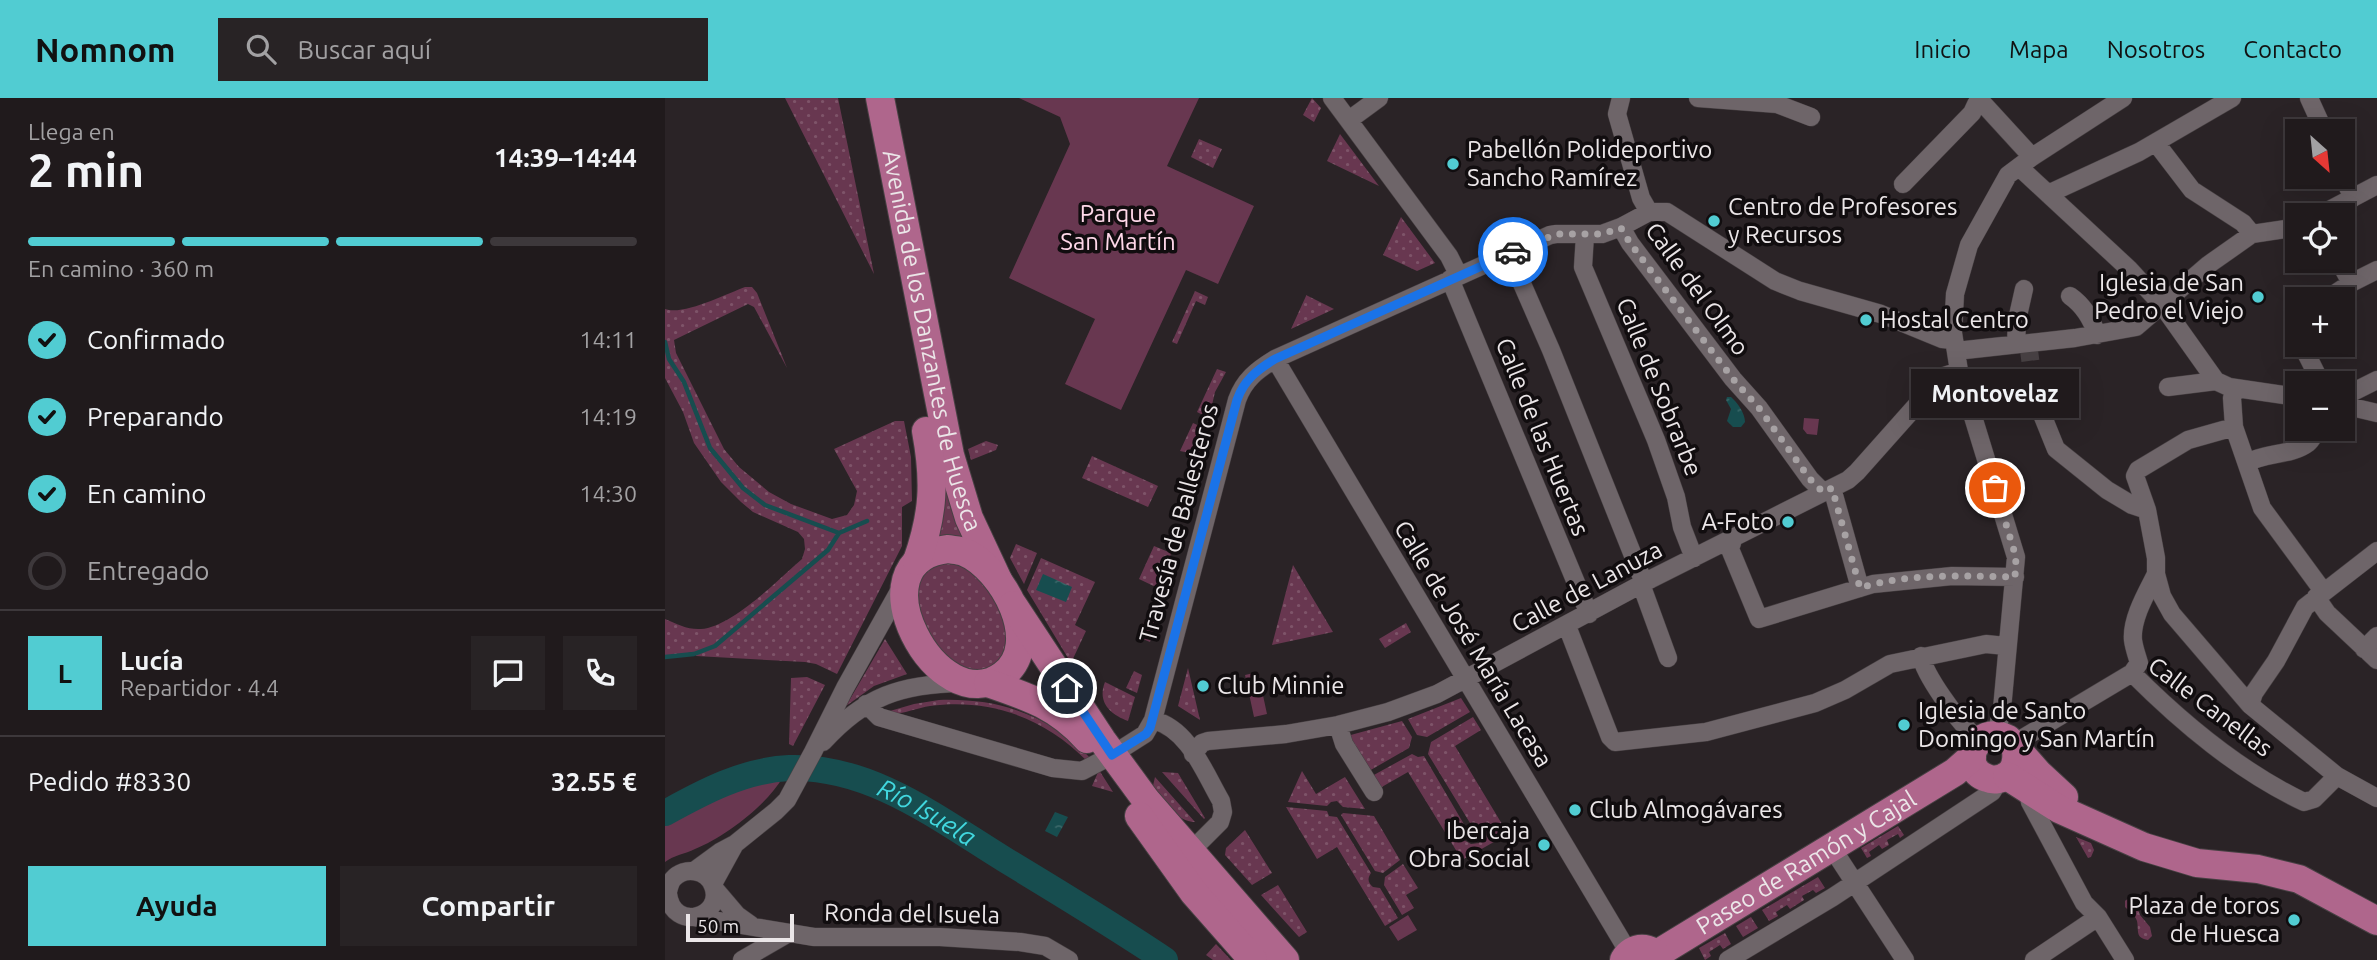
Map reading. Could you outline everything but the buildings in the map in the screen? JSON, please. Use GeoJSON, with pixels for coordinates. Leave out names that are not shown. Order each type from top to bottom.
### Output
{"type":"FeatureCollection","features":[{"type":"Feature","properties":{"kind":"main road","name":"Avenida de los Danzantes de Huesca"},"geometry":{"type":"LineString","coordinates":[[861,98],[932,465],[931,512],[912,570]]}},
{"type":"Feature","properties":{"kind":"main road","name":"Avenida de los Danzantes de Huesca"},"geometry":{"type":"LineString","coordinates":[[880,98],[950,455],[969,518],[998,580]]}},
{"type":"Feature","properties":{"kind":"main road"},"geometry":{"type":"LineString","coordinates":[[1108,757],[998,580],[988,569],[964,552],[948,549],[937,550],[912,570],[905,606],[911,628],[922,648],[942,670],[1035,699],[1061,714],[1108,757],[1146,800],[1182,860],[1253,960]]}},
{"type":"Feature","properties":{"kind":"main road"},"geometry":{"type":"LineString","coordinates":[[977,683],[1004,674],[1011,667],[1019,649],[1018,626],[1013,605]]}},
{"type":"Feature","properties":{"kind":"main road"},"geometry":{"type":"LineString","coordinates":[[1993,760],[2053,788],[2121,837]]}},
{"type":"Feature","properties":{"kind":"main road"},"geometry":{"type":"LineString","coordinates":[[1993,760],[2059,809],[2144,847],[2185,860],[2258,869],[2299,879],[2377,921]]}},
{"type":"Feature","properties":{"kind":"main road","name":"Paseo de Ramón y Cajal"},"geometry":{"type":"LineString","coordinates":[[1658,957],[1832,848],[1993,760]]}},
{"type":"Feature","properties":{"kind":"main road"},"geometry":{"type":"LineString","coordinates":[[1182,860],[1285,960]]}},
{"type":"Feature","properties":{"kind":"main road"},"geometry":{"type":"LineString","coordinates":[[1626,956],[1640,948],[1658,957]]}},
{"type":"Feature","properties":{"kind":"street","name":"Calle de las Huertas"},"geometry":{"type":"LineString","coordinates":[[1332,98],[1448,256],[1589,614]]}},
{"type":"Feature","properties":{"kind":"street"},"geometry":{"type":"LineString","coordinates":[[1349,120],[1379,98]]}},
{"type":"Feature","properties":{"kind":"street"},"geometry":{"type":"LineString","coordinates":[[1699,98],[1773,101],[1811,117]]}},
{"type":"Feature","properties":{"kind":"street"},"geometry":{"type":"LineString","coordinates":[[1903,184],[1972,113],[1979,98],[2048,194],[2162,305],[2227,385],[2232,398],[2234,427],[2262,508],[2320,594],[2327,613],[2371,655],[2377,636]]}},
{"type":"Feature","properties":{"kind":"street"},"geometry":{"type":"LineString","coordinates":[[1993,760],[2002,709],[2016,557],[1959,371],[1954,345],[1955,294],[1969,245],[2008,175],[2123,98]]}},
{"type":"Feature","properties":{"kind":"street"},"geometry":{"type":"LineString","coordinates":[[2048,194],[2156,143],[2199,115],[2232,98]]}},
{"type":"Feature","properties":{"kind":"street"},"geometry":{"type":"LineString","coordinates":[[2309,98],[2318,119]]}},
{"type":"Feature","properties":{"kind":"street"},"geometry":{"type":"LineString","coordinates":[[1626,99],[1617,114],[1641,198],[1658,212],[1775,281],[1800,291],[1881,314],[1954,345],[2016,344],[2097,335],[2136,327],[2208,265],[2252,234],[2285,229]]}},
{"type":"Feature","properties":{"kind":"street"},"geometry":{"type":"LineString","coordinates":[[2156,143],[2192,190],[2243,223],[2252,234]]}},
{"type":"Feature","properties":{"kind":"street"},"geometry":{"type":"LineString","coordinates":[[2343,203],[2377,185]]}},
{"type":"Feature","properties":{"kind":"street"},"geometry":{"type":"LineString","coordinates":[[2349,189],[2353,198]]}},
{"type":"Feature","properties":{"kind":"street"},"geometry":{"type":"LineString","coordinates":[[1584,235],[1602,234],[1658,212]]}},
{"type":"Feature","properties":{"kind":"street","name":"Calle del Olmo"},"geometry":{"type":"LineString","coordinates":[[1621,228],[1810,479],[1828,490]]}},
{"type":"Feature","properties":{"kind":"street","name":"Travesía de Ballesteros"},"geometry":{"type":"LineString","coordinates":[[866,704],[879,717],[1053,768],[1082,771],[1146,734],[1153,720],[1243,385],[1275,359],[1550,235],[1584,235]]}},
{"type":"Feature","properties":{"kind":"street","name":"Calle de Sobrarbe"},"geometry":{"type":"LineString","coordinates":[[1584,235],[1583,267],[1656,440],[1694,558]]}},
{"type":"Feature","properties":{"kind":"street"},"geometry":{"type":"LineString","coordinates":[[1509,254],[1551,350],[1643,584],[1668,658]]}},
{"type":"Feature","properties":{"kind":"street"},"geometry":{"type":"LineString","coordinates":[[2343,273],[2347,286],[2377,270]]}},
{"type":"Feature","properties":{"kind":"street"},"geometry":{"type":"LineString","coordinates":[[2016,344],[2017,320],[2024,289]]}},
{"type":"Feature","properties":{"kind":"street"},"geometry":{"type":"LineString","coordinates":[[2070,296],[2080,303],[2097,335]]}},
{"type":"Feature","properties":{"kind":"street","name":"Calle de José María Lacasa"},"geometry":{"type":"LineString","coordinates":[[1275,359],[1467,680],[1626,956]]}},
{"type":"Feature","properties":{"kind":"street","name":"Calle de Lanuza"},"geometry":{"type":"LineString","coordinates":[[1193,754],[1202,743],[1208,741],[1286,734],[1338,725],[1413,704],[1467,680],[1643,584],[1828,490],[1857,472],[1938,378],[1959,371]]}},
{"type":"Feature","properties":{"kind":"street"},"geometry":{"type":"LineString","coordinates":[[2355,391],[2377,380]]}},
{"type":"Feature","properties":{"kind":"street"},"geometry":{"type":"LineString","coordinates":[[2168,387],[2227,385],[2285,395]]}},
{"type":"Feature","properties":{"kind":"street"},"geometry":{"type":"LineString","coordinates":[[2034,388],[2056,449],[2107,490],[2131,505],[2147,510]]}},
{"type":"Feature","properties":{"kind":"street"},"geometry":{"type":"LineString","coordinates":[[2355,408],[2377,413]]}},
{"type":"Feature","properties":{"kind":"street"},"geometry":{"type":"LineString","coordinates":[[2234,427],[2188,440],[2138,470],[2136,476],[2147,510],[2156,558],[2156,574],[2162,596],[2172,614],[2250,705],[2337,776],[2377,798]]}},
{"type":"Feature","properties":{"kind":"street"},"geometry":{"type":"LineString","coordinates":[[2247,463],[2253,459],[2291,450],[2310,441]]}},
{"type":"Feature","properties":{"kind":"street"},"geometry":{"type":"LineString","coordinates":[[1828,490],[1860,588]]}},
{"type":"Feature","properties":{"kind":"street"},"geometry":{"type":"LineString","coordinates":[[1731,539],[1730,549],[1759,619],[1873,584],[1952,576],[2015,577]]}},
{"type":"Feature","properties":{"kind":"street"},"geometry":{"type":"LineString","coordinates":[[2250,705],[2254,693],[2276,661],[2305,607],[2377,551]]}},
{"type":"Feature","properties":{"kind":"street"},"geometry":{"type":"LineString","coordinates":[[694,871],[736,844],[776,811],[798,782],[845,688],[912,570]]}},
{"type":"Feature","properties":{"kind":"street"},"geometry":{"type":"LineString","coordinates":[[2132,673],[2139,663],[2133,637],[2135,624],[2156,574]]}},
{"type":"Feature","properties":{"kind":"street"},"geometry":{"type":"LineString","coordinates":[[1567,626],[1596,704],[1610,737],[1615,742],[1706,732],[1815,703],[1845,690],[1891,664],[1986,644],[2006,646]]}},
{"type":"Feature","properties":{"kind":"street"},"geometry":{"type":"LineString","coordinates":[[1921,656],[1924,668],[1960,721],[2030,802],[2084,903],[2098,917],[2125,960]]}},
{"type":"Feature","properties":{"kind":"street","name":"Calle Canellas"},"geometry":{"type":"LineString","coordinates":[[1728,960],[1853,883],[1992,792],[1993,760],[2132,673],[2195,732],[2279,790],[2304,802],[2314,799],[2337,776]]}},
{"type":"Feature","properties":{"kind":"street"},"geometry":{"type":"LineString","coordinates":[[813,752],[847,717],[866,704],[911,687],[977,683]]}},
{"type":"Feature","properties":{"kind":"street"},"geometry":{"type":"LineString","coordinates":[[1153,720],[1173,728],[1181,735],[1221,801],[1223,812],[1220,822],[1182,860]]}},
{"type":"Feature","properties":{"kind":"street"},"geometry":{"type":"LineString","coordinates":[[1338,725],[1344,744],[1374,792]]}},
{"type":"Feature","properties":{"kind":"street"},"geometry":{"type":"LineString","coordinates":[[713,886],[736,844]]}},
{"type":"Feature","properties":{"kind":"street"},"geometry":{"type":"LineString","coordinates":[[1832,848],[1905,960]]}},
{"type":"Feature","properties":{"kind":"street"},"geometry":{"type":"LineString","coordinates":[[686,871],[705,875],[713,886],[715,896],[711,907],[702,915],[690,917],[673,909],[666,897],[671,883],[686,871]]}},
{"type":"Feature","properties":{"kind":"street","name":"Ronda del Isuela"},"geometry":{"type":"LineString","coordinates":[[713,886],[737,915],[751,925]]}},
{"type":"Feature","properties":{"kind":"street","name":"Ronda del Isuela"},"geometry":{"type":"LineString","coordinates":[[665,920],[690,917],[814,937],[940,937],[1020,942],[1045,946],[1058,958]]}},
{"type":"Feature","properties":{"kind":"street"},"geometry":{"type":"LineString","coordinates":[[2034,960],[2098,917]]}},
{"type":"Feature","properties":{"kind":"street"},"geometry":{"type":"LineString","coordinates":[[742,960],[787,934]]}},
{"type":"Feature","properties":{"kind":"green space"},"geometry":{"type":"Polygon","coordinates":[[[785,98],[838,98],[874,274],[785,98]]]}},
{"type":"Feature","properties":{"kind":"green space","name":"Parque San Martín"},"geometry":{"type":"Polygon","coordinates":[[[1019,98],[1199,98],[1167,166],[1254,206],[1218,284],[1186,270],[1121,410],[1065,384],[1095,319],[1009,278],[1070,144],[1060,117],[1019,98]]]}},
{"type":"Feature","properties":{"kind":"green space"},"geometry":{"type":"Polygon","coordinates":[[[1312,98],[1321,108],[1314,122],[1303,115],[1312,98]]]}},
{"type":"Feature","properties":{"kind":"green space"},"geometry":{"type":"Polygon","coordinates":[[[1340,134],[1379,186],[1327,161],[1340,134]]]}},
{"type":"Feature","properties":{"kind":"green space"},"geometry":{"type":"Polygon","coordinates":[[[1199,139],[1222,149],[1213,168],[1191,157],[1199,139]]]}},
{"type":"Feature","properties":{"kind":"green space"},"geometry":{"type":"Polygon","coordinates":[[[1401,217],[1435,263],[1417,271],[1383,255],[1401,217]]]}},
{"type":"Feature","properties":{"kind":"green space"},"geometry":{"type":"Polygon","coordinates":[[[745,287],[752,287],[757,293],[787,368],[754,307],[748,304],[674,340],[676,353],[724,449],[739,467],[769,492],[791,504],[832,519],[847,515],[854,505],[857,491],[834,449],[895,421],[904,421],[911,457],[912,501],[902,507],[902,546],[837,674],[805,662],[696,656],[695,652],[665,656],[665,619],[696,629],[727,620],[755,601],[802,559],[805,549],[804,539],[798,532],[753,512],[721,482],[694,443],[683,412],[665,378],[665,309],[682,310],[693,307],[745,287]]]}},
{"type":"Feature","properties":{"kind":"green space"},"geometry":{"type":"Polygon","coordinates":[[[1195,291],[1208,297],[1205,305],[1196,301],[1177,344],[1172,342],[1195,291]]]}},
{"type":"Feature","properties":{"kind":"green space"},"geometry":{"type":"Polygon","coordinates":[[[1306,296],[1334,309],[1291,329],[1306,296]]]}},
{"type":"Feature","properties":{"kind":"green space"},"geometry":{"type":"Polygon","coordinates":[[[1217,369],[1226,372],[1215,392],[1209,418],[1197,412],[1217,369]]]}},
{"type":"Feature","properties":{"kind":"green space"},"geometry":{"type":"Polygon","coordinates":[[[1804,418],[1819,419],[1817,435],[1807,434],[1803,429],[1804,418]]]}},
{"type":"Feature","properties":{"kind":"green space"},"geometry":{"type":"Polygon","coordinates":[[[935,421],[969,540],[937,539],[935,421]]]}},
{"type":"Feature","properties":{"kind":"green space"},"geometry":{"type":"Polygon","coordinates":[[[1193,423],[1206,429],[1199,455],[1180,451],[1193,423]]]}},
{"type":"Feature","properties":{"kind":"green space"},"geometry":{"type":"Polygon","coordinates":[[[986,441],[998,445],[996,450],[971,460],[968,449],[986,441]]]}},
{"type":"Feature","properties":{"kind":"green space"},"geometry":{"type":"Polygon","coordinates":[[[1092,456],[1158,486],[1148,507],[1082,478],[1092,456]]]}},
{"type":"Feature","properties":{"kind":"green space"},"geometry":{"type":"Polygon","coordinates":[[[1016,544],[1037,553],[1024,584],[1010,558],[1016,544]]]}},
{"type":"Feature","properties":{"kind":"green space"},"geometry":{"type":"Polygon","coordinates":[[[1154,546],[1171,553],[1162,590],[1139,579],[1154,546]]]}},
{"type":"Feature","properties":{"kind":"green space"},"geometry":{"type":"Polygon","coordinates":[[[1041,558],[1095,582],[1075,625],[1086,631],[1071,663],[1027,590],[1041,558]]]}},
{"type":"Feature","properties":{"kind":"green space"},"geometry":{"type":"Polygon","coordinates":[[[948,562],[977,576],[1000,612],[1007,638],[1005,650],[1000,660],[989,667],[971,669],[955,662],[940,649],[928,632],[918,594],[921,578],[932,566],[948,562]]]}},
{"type":"Feature","properties":{"kind":"green space"},"geometry":{"type":"Polygon","coordinates":[[[1293,565],[1333,632],[1272,645],[1293,565]]]}},
{"type":"Feature","properties":{"kind":"green space"},"geometry":{"type":"Polygon","coordinates":[[[1154,599],[1160,601],[1150,642],[1138,637],[1154,599]]]}},
{"type":"Feature","properties":{"kind":"green space"},"geometry":{"type":"Polygon","coordinates":[[[1406,623],[1411,632],[1385,648],[1379,639],[1406,623]]]}},
{"type":"Feature","properties":{"kind":"green space"},"geometry":{"type":"Polygon","coordinates":[[[885,639],[907,674],[874,686],[846,706],[885,639]]]}},
{"type":"Feature","properties":{"kind":"green space"},"geometry":{"type":"Polygon","coordinates":[[[1188,668],[1200,720],[1178,706],[1188,668]]]}},
{"type":"Feature","properties":{"kind":"green space"},"geometry":{"type":"Polygon","coordinates":[[[1134,671],[1142,675],[1137,693],[1126,688],[1134,671]]]}},
{"type":"Feature","properties":{"kind":"green space"},"geometry":{"type":"Polygon","coordinates":[[[1258,672],[1267,714],[1254,717],[1245,675],[1258,672]]]}},
{"type":"Feature","properties":{"kind":"green space"},"geometry":{"type":"Polygon","coordinates":[[[807,677],[825,685],[793,746],[789,744],[791,678],[807,677]]]}},
{"type":"Feature","properties":{"kind":"green space"},"geometry":{"type":"Polygon","coordinates":[[[1105,682],[1135,697],[1128,721],[1111,711],[1104,701],[1105,682]]]}},
{"type":"Feature","properties":{"kind":"green space"},"geometry":{"type":"Polygon","coordinates":[[[1461,698],[1470,712],[1427,737],[1417,735],[1408,719],[1461,698]]]}},
{"type":"Feature","properties":{"kind":"green space"},"geometry":{"type":"Polygon","coordinates":[[[939,700],[983,702],[1023,712],[1060,732],[1093,761],[1087,761],[1071,746],[1035,723],[995,709],[952,704],[894,714],[883,713],[939,700]]]}},
{"type":"Feature","properties":{"kind":"green space"},"geometry":{"type":"Polygon","coordinates":[[[1473,717],[1481,730],[1455,746],[1508,834],[1462,860],[1408,772],[1380,788],[1372,776],[1412,754],[1424,756],[1465,826],[1462,834],[1464,840],[1471,844],[1479,843],[1484,835],[1483,829],[1477,823],[1470,823],[1428,754],[1431,742],[1473,717]]]}},
{"type":"Feature","properties":{"kind":"green space"},"geometry":{"type":"Polygon","coordinates":[[[1402,721],[1412,737],[1409,748],[1369,771],[1347,736],[1402,721]]]}},
{"type":"Feature","properties":{"kind":"green space"},"geometry":{"type":"Polygon","coordinates":[[[1099,770],[1113,792],[1092,786],[1099,770]]]}},
{"type":"Feature","properties":{"kind":"green space"},"geometry":{"type":"Polygon","coordinates":[[[1302,771],[1316,794],[1345,777],[1365,809],[1343,807],[1337,801],[1327,806],[1288,802],[1302,771]]]}},
{"type":"Feature","properties":{"kind":"green space"},"geometry":{"type":"Polygon","coordinates":[[[1162,772],[1178,773],[1204,819],[1162,772]]]}},
{"type":"Feature","properties":{"kind":"green space"},"geometry":{"type":"Polygon","coordinates":[[[777,776],[783,777],[776,788],[744,819],[707,844],[665,862],[665,822],[720,796],[777,776]]]}},
{"type":"Feature","properties":{"kind":"green space"},"geometry":{"type":"Polygon","coordinates":[[[1155,777],[1195,822],[1182,819],[1152,790],[1155,777]]]}},
{"type":"Feature","properties":{"kind":"green space"},"geometry":{"type":"Polygon","coordinates":[[[1286,807],[1327,811],[1329,816],[1337,817],[1371,873],[1370,884],[1380,888],[1398,918],[1385,926],[1337,847],[1317,859],[1286,807]]]}},
{"type":"Feature","properties":{"kind":"green space"},"geometry":{"type":"Polygon","coordinates":[[[1341,815],[1374,816],[1400,860],[1383,873],[1375,871],[1341,815]]]}},
{"type":"Feature","properties":{"kind":"green space"},"geometry":{"type":"Polygon","coordinates":[[[1898,826],[1904,835],[1900,838],[1898,834],[1887,840],[1889,845],[1882,849],[1879,845],[1869,852],[1871,856],[1867,858],[1861,848],[1898,826]]]}},
{"type":"Feature","properties":{"kind":"green space"},"geometry":{"type":"Polygon","coordinates":[[[1245,830],[1272,873],[1252,885],[1225,855],[1226,848],[1245,830]]]}},
{"type":"Feature","properties":{"kind":"green space"},"geometry":{"type":"Polygon","coordinates":[[[2076,837],[2091,843],[2094,850],[2091,857],[2088,858],[2076,837]]]}},
{"type":"Feature","properties":{"kind":"green space"},"geometry":{"type":"Polygon","coordinates":[[[1403,864],[1418,888],[1406,895],[1414,908],[1402,915],[1384,885],[1385,877],[1403,864]]]}},
{"type":"Feature","properties":{"kind":"green space"},"geometry":{"type":"Polygon","coordinates":[[[1818,877],[1825,888],[1802,896],[1804,900],[1790,909],[1787,905],[1776,912],[1778,916],[1769,921],[1762,910],[1818,877]]]}},
{"type":"Feature","properties":{"kind":"green space"},"geometry":{"type":"Polygon","coordinates":[[[1278,885],[1307,932],[1299,937],[1261,895],[1278,885]]]}},
{"type":"Feature","properties":{"kind":"green space"},"geometry":{"type":"Polygon","coordinates":[[[2129,898],[2135,901],[2140,915],[2150,927],[2152,936],[2148,940],[2139,936],[2136,919],[2125,907],[2125,901],[2129,898]]]}},
{"type":"Feature","properties":{"kind":"green space"},"geometry":{"type":"Polygon","coordinates":[[[1408,915],[1417,930],[1398,941],[1389,927],[1408,915]]]}},
{"type":"Feature","properties":{"kind":"green space"},"geometry":{"type":"Polygon","coordinates":[[[1751,917],[1758,928],[1743,937],[1736,926],[1751,917]]]}},
{"type":"Feature","properties":{"kind":"green space"},"geometry":{"type":"Polygon","coordinates":[[[1725,933],[1731,944],[1723,949],[1720,945],[1709,952],[1711,956],[1705,960],[1699,948],[1725,933]]]}},
{"type":"Feature","properties":{"kind":"green space"},"geometry":{"type":"Polygon","coordinates":[[[1216,944],[1231,960],[1213,960],[1206,955],[1216,944]]]}},
{"type":"Feature","properties":{"kind":"water"},"geometry":{"type":"Polygon","coordinates":[[[1727,397],[1731,397],[1742,411],[1745,422],[1741,427],[1733,427],[1727,421],[1731,409],[1727,397]]]}},
{"type":"Feature","properties":{"kind":"water"},"geometry":{"type":"Polygon","coordinates":[[[1043,574],[1072,587],[1066,602],[1036,590],[1043,574]]]}},
{"type":"Feature","properties":{"kind":"water"},"geometry":{"type":"Polygon","coordinates":[[[1055,812],[1068,817],[1057,837],[1045,831],[1055,812]]]}},
{"type":"Feature","properties":{"kind":"waterway"},"geometry":{"type":"LineString","coordinates":[[665,342],[669,359],[684,382],[710,448],[743,488],[765,505],[839,533],[867,521]]}},
{"type":"Feature","properties":{"kind":"waterway"},"geometry":{"type":"LineString","coordinates":[[665,657],[694,654],[715,646],[828,550],[839,533]]}},
{"type":"Feature","properties":{"kind":"waterway","name":"Río Isuela"},"geometry":{"type":"LineString","coordinates":[[665,813],[709,790],[756,773],[789,768],[819,769],[848,776],[876,785],[930,813],[1165,960]]}},
{"type":"Feature","properties":{"kind":"tunnel"},"geometry":{"type":"LineString","coordinates":[[2028,343],[2034,388]]}},
{"type":"Feature","properties":{"kind":"way so far"},"geometry":{"type":"LineString","coordinates":[[1513,252],[1550,235],[1602,234],[1621,228],[1810,479],[1823,492],[1832,488],[1860,588],[1873,584],[1952,576],[2015,577],[2016,557],[1995,488]]}},
{"type":"Feature","properties":{"kind":"place","name":"Pabellón Polideportivo Sancho Ramírez"},"geometry":{"type":"Point","coordinates":[1453,164]}},
{"type":"Feature","properties":{"kind":"place","name":"Centro de Profesores y Recursos"},"geometry":{"type":"Point","coordinates":[1714,221]}},
{"type":"Feature","properties":{"kind":"place","name":"Iglesia de San Pedro el Viejo"},"geometry":{"type":"Point","coordinates":[2258,297]}},
{"type":"Feature","properties":{"kind":"place","name":"Hostal Centro"},"geometry":{"type":"Point","coordinates":[1866,320]}},
{"type":"Feature","properties":{"kind":"place","name":"Montovelaz"},"geometry":{"type":"Point","coordinates":[1995,488]}},
{"type":"Feature","properties":{"kind":"place","name":"A-Foto"},"geometry":{"type":"Point","coordinates":[1788,522]}},
{"type":"Feature","properties":{"kind":"place","name":"Club Minnie"},"geometry":{"type":"Point","coordinates":[1203,686]}},
{"type":"Feature","properties":{"kind":"place","name":"Iglesia de Santo Domingo y San Martín"},"geometry":{"type":"Point","coordinates":[1904,725]}},
{"type":"Feature","properties":{"kind":"place","name":"Club Almogávares"},"geometry":{"type":"Point","coordinates":[1575,810]}},
{"type":"Feature","properties":{"kind":"place","name":"Ibercaja Obra Social"},"geometry":{"type":"Point","coordinates":[1544,845]}},
{"type":"Feature","properties":{"kind":"place","name":"Plaza de toros de Huesca"},"geometry":{"type":"Point","coordinates":[2294,920]}},
{"type":"Feature","properties":{"kind":"route"},"geometry":{"type":"LineString","coordinates":[[1067,688],[1112,755],[1146,734],[1150,728],[1237,400],[1243,385],[1258,370],[1275,359],[1513,252]]}}]}
